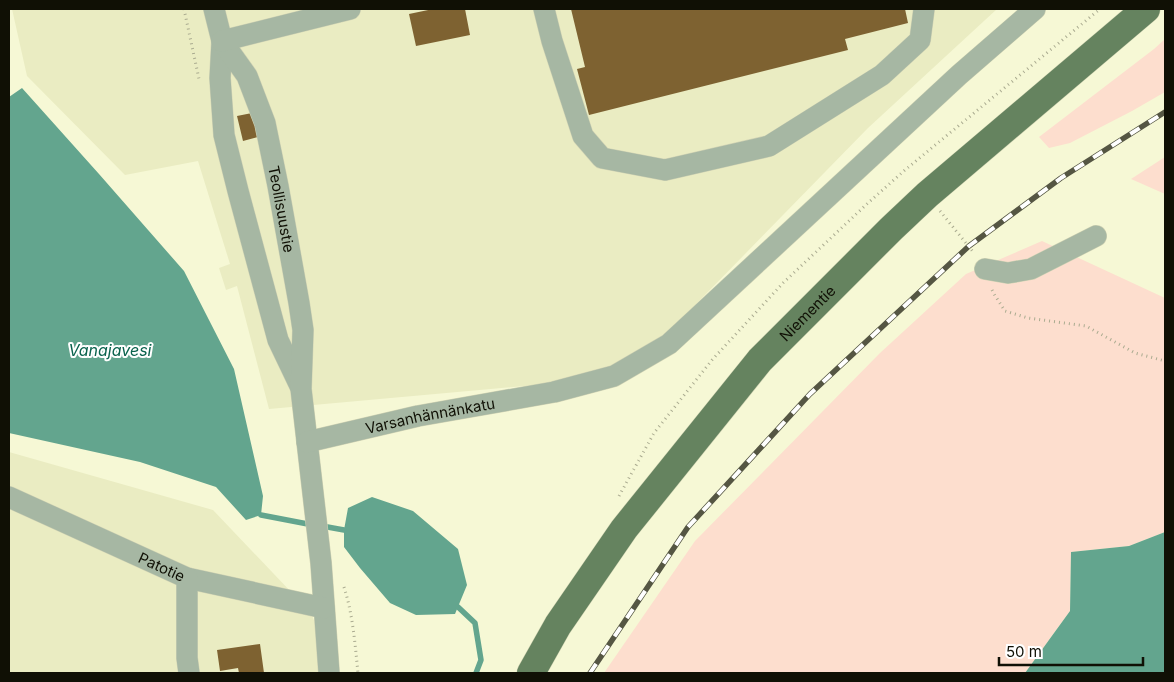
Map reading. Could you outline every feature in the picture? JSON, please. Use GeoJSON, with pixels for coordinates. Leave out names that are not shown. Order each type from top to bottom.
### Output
{"type":"FeatureCollection","features":[{"type":"Feature","properties":{"kind":"main road","name":"Niementie"},"geometry":{"type":"LineString","coordinates":[[531,673],[558,624],[624,528],[760,360],[927,195],[1146,9]]}},
{"type":"Feature","properties":{"kind":"lane","name":"Teollisuustie"},"geometry":{"type":"LineString","coordinates":[[214,9],[222,41],[220,78],[224,134],[240,201],[278,340],[301,389]]}},
{"type":"Feature","properties":{"kind":"lane"},"geometry":{"type":"LineString","coordinates":[[222,41],[350,9]]}},
{"type":"Feature","properties":{"kind":"lane"},"geometry":{"type":"LineString","coordinates":[[544,9],[552,41],[583,136],[602,158],[665,170],[769,146],[882,76],[920,40],[924,9]]}},
{"type":"Feature","properties":{"kind":"lane","name":"Varsanhännänkatu"},"geometry":{"type":"LineString","coordinates":[[307,442],[418,416],[554,392],[614,376],[669,344],[959,75],[1035,9]]}},
{"type":"Feature","properties":{"kind":"lane","name":"Teollisuustie"},"geometry":{"type":"LineString","coordinates":[[222,41],[247,76],[265,123],[303,330],[301,389],[321,563],[329,673]]}},
{"type":"Feature","properties":{"kind":"lane"},"geometry":{"type":"LineString","coordinates":[[986,270],[1008,274],[1031,269],[1096,236]]}},
{"type":"Feature","properties":{"kind":"lane","name":"Patotie"},"geometry":{"type":"LineString","coordinates":[[9,497],[187,578],[324,608]]}},
{"type":"Feature","properties":{"kind":"lane"},"geometry":{"type":"LineString","coordinates":[[187,578],[187,658],[189,673]]}},
{"type":"Feature","properties":{"kind":"path"},"geometry":{"type":"LineString","coordinates":[[184,9],[200,83]]}},
{"type":"Feature","properties":{"kind":"shaded area"},"geometry":{"type":"Polygon","coordinates":[[[12,9],[997,9],[868,128],[663,338],[592,380],[269,409],[237,286],[226,290],[219,268],[230,264],[198,161],[125,175],[27,76],[12,9]]]}},
{"type":"Feature","properties":{"kind":"shaded area"},"geometry":{"type":"Polygon","coordinates":[[[1165,39],[1165,92],[1070,143],[1049,148],[1039,137],[1154,49],[1165,39]]]}},
{"type":"Feature","properties":{"kind":"shaded area"},"geometry":{"type":"Polygon","coordinates":[[[1165,157],[1165,194],[1131,179],[1165,157]]]}},
{"type":"Feature","properties":{"kind":"shaded area"},"geometry":{"type":"Polygon","coordinates":[[[1042,241],[1165,298],[1165,532],[1129,546],[1071,552],[1070,611],[1025,673],[604,673],[695,541],[880,353],[966,274],[1042,241]]]}},
{"type":"Feature","properties":{"kind":"shaded area"},"geometry":{"type":"Polygon","coordinates":[[[9,452],[213,510],[311,613],[336,673],[9,673],[9,452]]]}},
{"type":"Feature","properties":{"kind":"water","name":"Vanajavesi"},"geometry":{"type":"Polygon","coordinates":[[[22,88],[184,271],[234,369],[263,496],[261,515],[246,520],[216,487],[140,462],[9,433],[9,97],[22,88]]]}},
{"type":"Feature","properties":{"kind":"water"},"geometry":{"type":"Polygon","coordinates":[[[372,497],[413,511],[458,549],[467,585],[455,614],[416,615],[390,603],[344,547],[344,530],[348,508],[372,497]]]}},
{"type":"Feature","properties":{"kind":"water"},"geometry":{"type":"Polygon","coordinates":[[[1165,532],[1165,673],[1025,673],[1070,611],[1071,552],[1129,546],[1165,532]]]}},
{"type":"Feature","properties":{"kind":"building"},"geometry":{"type":"Polygon","coordinates":[[[433,9],[465,9],[470,35],[416,46],[409,14],[433,9]]]}},
{"type":"Feature","properties":{"kind":"building"},"geometry":{"type":"Polygon","coordinates":[[[571,9],[905,9],[908,23],[845,39],[848,50],[589,115],[577,69],[585,67],[571,9]]]}},
{"type":"Feature","properties":{"kind":"building"},"geometry":{"type":"Polygon","coordinates":[[[252,113],[258,137],[243,141],[237,116],[252,113]]]}},
{"type":"Feature","properties":{"kind":"building"},"geometry":{"type":"Polygon","coordinates":[[[260,644],[264,673],[239,673],[238,668],[220,671],[217,650],[260,644]]]}},
{"type":"Feature","properties":{"kind":"waterway"},"geometry":{"type":"LineString","coordinates":[[261,515],[313,525]]}},
{"type":"Feature","properties":{"kind":"waterway"},"geometry":{"type":"LineString","coordinates":[[322,526],[344,530]]}},
{"type":"Feature","properties":{"kind":"waterway"},"geometry":{"type":"LineString","coordinates":[[458,607],[475,623],[481,660],[476,673]]}},
{"type":"Feature","properties":{"kind":"railway"},"geometry":{"type":"LineString","coordinates":[[590,673],[688,527],[810,394],[969,246],[1061,178],[1165,112]]}}]}
